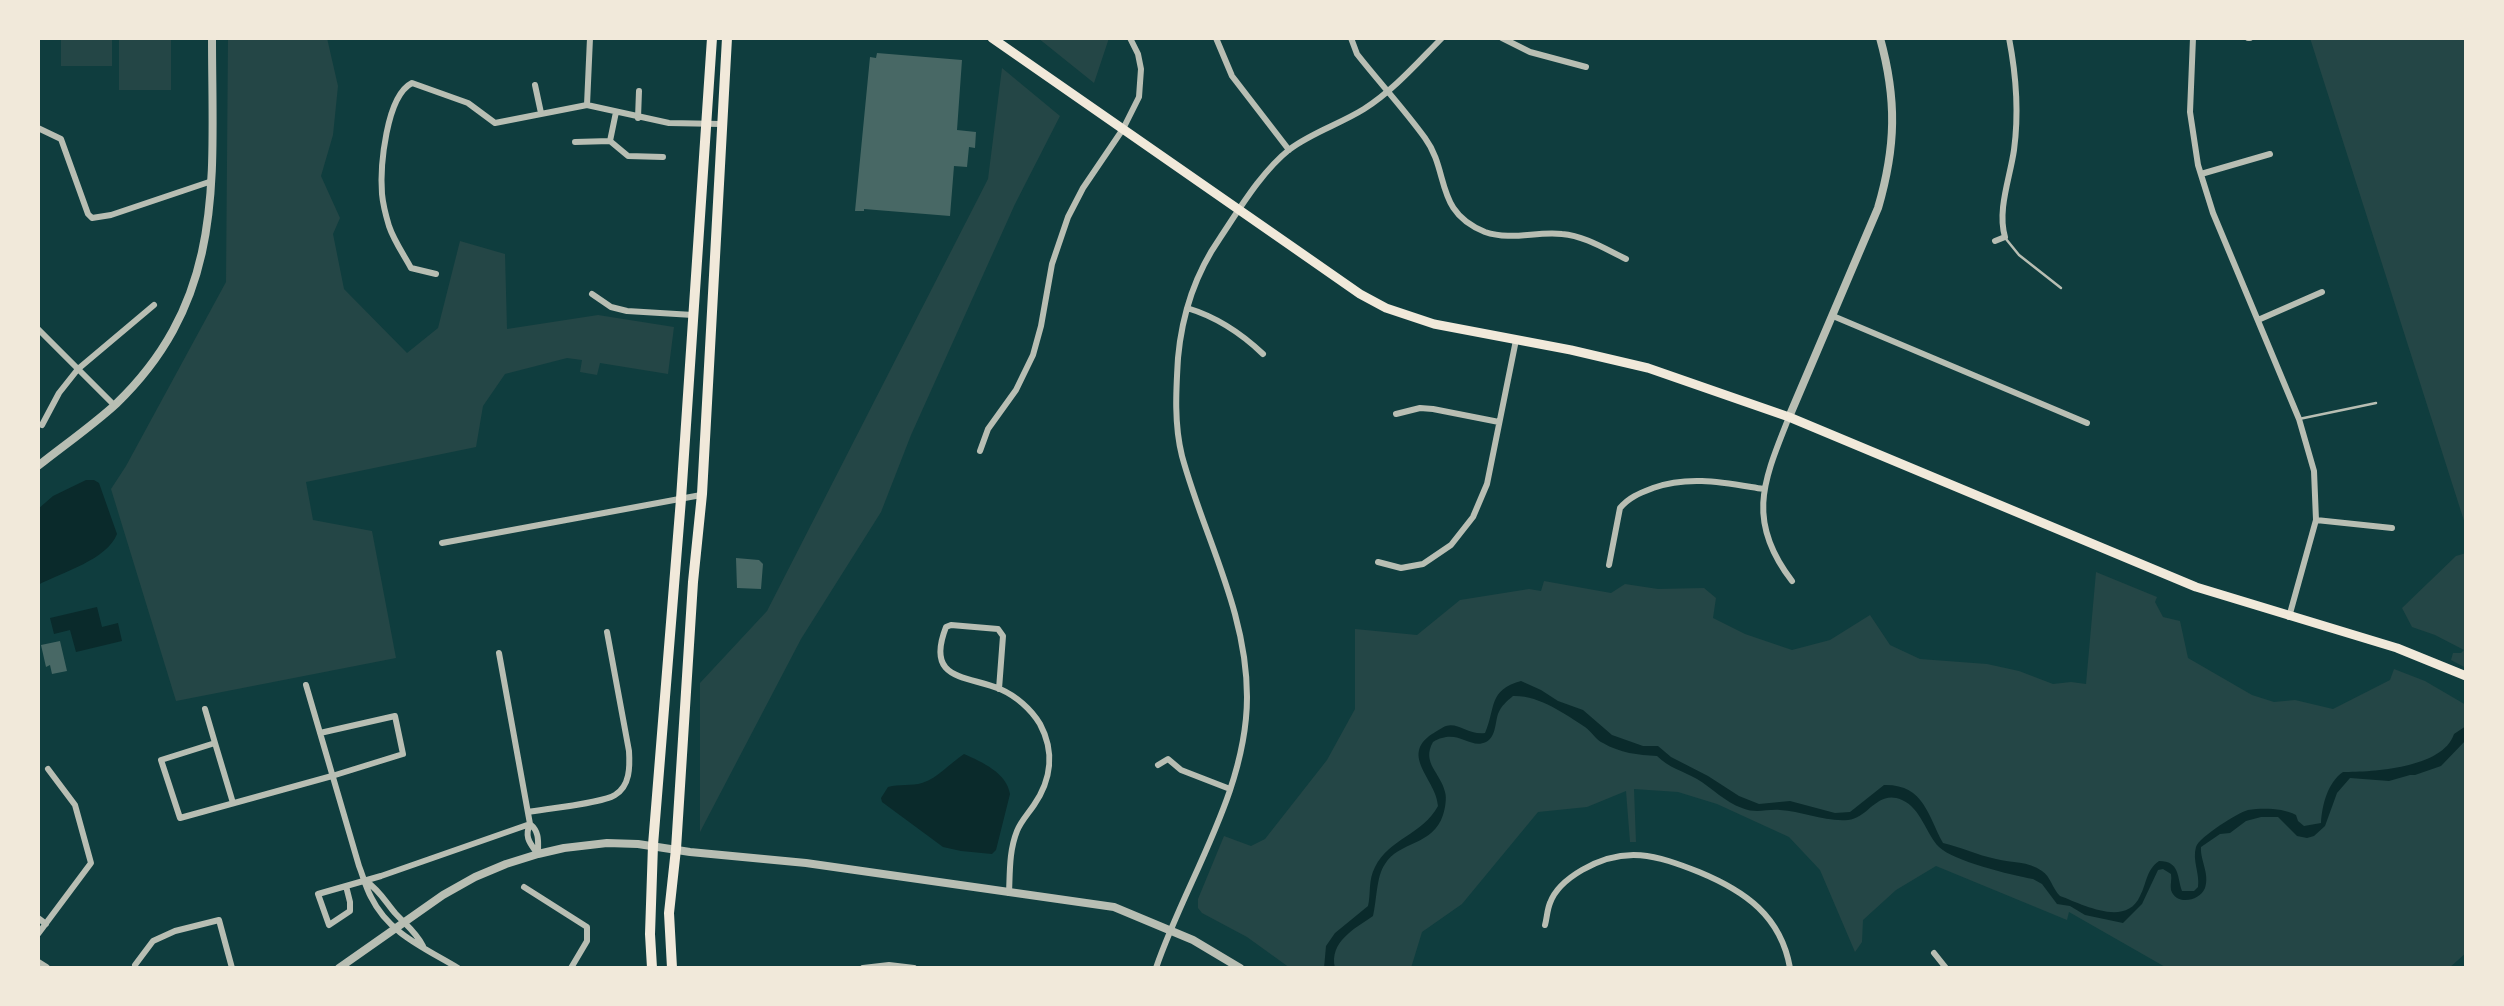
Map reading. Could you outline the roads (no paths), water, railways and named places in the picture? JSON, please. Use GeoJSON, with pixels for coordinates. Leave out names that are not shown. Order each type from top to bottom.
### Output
{"type":"FeatureCollection","features":[{"type":"Feature","properties":{"kind":"main road"},"geometry":{"type":"LineString","coordinates":[[652,968],[653,845],[712,38]]}},
{"type":"Feature","properties":{"kind":"main road"},"geometry":{"type":"LineString","coordinates":[[672,968],[670,913],[702,494],[727,38]]}},
{"type":"Feature","properties":{"kind":"main road"},"geometry":{"type":"LineString","coordinates":[[992,38],[1360,294],[1386,308],[1434,324],[1648,368],[1789,417],[2196,588],[2397,648],[2466,676]]}},
{"type":"Feature","properties":{"kind":"street"},"geometry":{"type":"LineString","coordinates":[[38,466],[114,405],[142,376],[164,346],[195,282],[204,247],[212,181],[212,38]]}},
{"type":"Feature","properties":{"kind":"street"},"geometry":{"type":"LineString","coordinates":[[587,105],[590,38]]}},
{"type":"Feature","properties":{"kind":"street"},"geometry":{"type":"LineString","coordinates":[[980,451],[988,430],[1016,390],[1033,355],[1052,264],[1068,217],[1139,97],[1142,80],[1138,54],[1130,38]]}},
{"type":"Feature","properties":{"kind":"street"},"geometry":{"type":"LineString","coordinates":[[1216,38],[1232,76],[1290,150]]}},
{"type":"Feature","properties":{"kind":"street"},"geometry":{"type":"LineString","coordinates":[[1351,38],[1356,54],[1426,139],[1436,158],[1446,196],[1469,223],[1504,236],[1576,236],[1626,259]]}},
{"type":"Feature","properties":{"kind":"street"},"geometry":{"type":"LineString","coordinates":[[1156,968],[1230,789],[1245,730],[1247,699],[1239,622],[1179,439],[1176,396],[1187,308],[1206,259],[1258,184],[1290,150],[1366,108],[1442,38]]}},
{"type":"Feature","properties":{"kind":"street"},"geometry":{"type":"LineString","coordinates":[[1502,38],[1530,52],[1586,67]]}},
{"type":"Feature","properties":{"kind":"street"},"geometry":{"type":"LineString","coordinates":[[1792,581],[1768,540],[1763,490],[1789,417],[1878,208],[1890,158],[1894,114],[1880,38]]}},
{"type":"Feature","properties":{"kind":"street"},"geometry":{"type":"LineString","coordinates":[[1995,241],[2005,237],[2002,218],[2014,148],[2016,80],[2010,38]]}},
{"type":"Feature","properties":{"kind":"street"},"geometry":{"type":"LineString","coordinates":[[2192,38],[2190,112],[2201,174],[2213,213],[2300,419],[2314,472],[2316,520],[2289,616]]}},
{"type":"Feature","properties":{"kind":"street"},"geometry":{"type":"LineString","coordinates":[[436,274],[412,268],[390,230],[382,197],[382,162],[393,109],[404,88],[412,83],[468,104],[495,123],[587,105],[669,123],[723,124]]}},
{"type":"Feature","properties":{"kind":"street"},"geometry":{"type":"LineString","coordinates":[[535,85],[541,113]]}},
{"type":"Feature","properties":{"kind":"street"},"geometry":{"type":"LineString","coordinates":[[638,118],[639,91]]}},
{"type":"Feature","properties":{"kind":"street"},"geometry":{"type":"LineString","coordinates":[[610,141],[616,112]]}},
{"type":"Feature","properties":{"kind":"street"},"geometry":{"type":"LineString","coordinates":[[38,128],[61,139],[92,218],[212,181]]}},
{"type":"Feature","properties":{"kind":"street"},"geometry":{"type":"LineString","coordinates":[[575,142],[610,141],[628,156],[663,157]]}},
{"type":"Feature","properties":{"kind":"street"},"geometry":{"type":"LineString","coordinates":[[2201,174],[2270,154]]}},
{"type":"Feature","properties":{"kind":"street"},"geometry":{"type":"LineString","coordinates":[[2258,320],[2322,292]]}},
{"type":"Feature","properties":{"kind":"street"},"geometry":{"type":"LineString","coordinates":[[592,294],[628,311],[693,315]]}},
{"type":"Feature","properties":{"kind":"street"},"geometry":{"type":"LineString","coordinates":[[42,425],[59,393],[78,369],[154,305]]}},
{"type":"Feature","properties":{"kind":"street"},"geometry":{"type":"LineString","coordinates":[[1187,308],[1220,320],[1263,354]]}},
{"type":"Feature","properties":{"kind":"street"},"geometry":{"type":"LineString","coordinates":[[1833,316],[2087,423]]}},
{"type":"Feature","properties":{"kind":"street"},"geometry":{"type":"LineString","coordinates":[[38,329],[114,405]]}},
{"type":"Feature","properties":{"kind":"street"},"geometry":{"type":"LineString","coordinates":[[1378,562],[1401,568],[1418,566],[1458,537],[1473,517],[1484,495],[1516,340]]}},
{"type":"Feature","properties":{"kind":"street"},"geometry":{"type":"LineString","coordinates":[[1396,414],[1433,408],[1499,422]]}},
{"type":"Feature","properties":{"kind":"street"},"geometry":{"type":"LineString","coordinates":[[1608,565],[1620,508],[1636,494],[1697,480],[1763,490]]}},
{"type":"Feature","properties":{"kind":"street"},"geometry":{"type":"LineString","coordinates":[[442,543],[702,494]]}},
{"type":"Feature","properties":{"kind":"street"},"geometry":{"type":"LineString","coordinates":[[2316,520],[2392,528]]}},
{"type":"Feature","properties":{"kind":"street"},"geometry":{"type":"LineString","coordinates":[[999,689],[1003,636],[998,629],[946,627],[941,661],[946,668],[970,682],[999,689],[1024,704],[1046,737],[1050,761],[1043,789],[1016,832],[1009,893]]}},
{"type":"Feature","properties":{"kind":"street"},"geometry":{"type":"LineString","coordinates":[[528,812],[604,799],[616,795],[625,784],[630,771],[629,752],[607,632]]}},
{"type":"Feature","properties":{"kind":"street"},"geometry":{"type":"LineString","coordinates":[[499,654],[530,824],[538,837],[538,854]]}},
{"type":"Feature","properties":{"kind":"street"},"geometry":{"type":"LineString","coordinates":[[306,685],[370,896],[394,929],[458,968]]}},
{"type":"Feature","properties":{"kind":"street"},"geometry":{"type":"LineString","coordinates":[[206,709],[233,803]]}},
{"type":"Feature","properties":{"kind":"street"},"geometry":{"type":"LineString","coordinates":[[215,743],[162,760],[180,818],[403,754],[395,716],[320,733]]}},
{"type":"Feature","properties":{"kind":"street"},"geometry":{"type":"LineString","coordinates":[[1158,765],[1168,759],[1181,770],[1230,789]]}},
{"type":"Feature","properties":{"kind":"street"},"geometry":{"type":"LineString","coordinates":[[38,934],[92,864],[74,805],[48,769]]}},
{"type":"Feature","properties":{"kind":"street"},"geometry":{"type":"LineString","coordinates":[[346,886],[350,910],[328,925],[318,894],[530,824]]}},
{"type":"Feature","properties":{"kind":"street"},"geometry":{"type":"LineString","coordinates":[[339,968],[475,877],[538,854],[607,843],[806,863],[1114,907],[1193,940],[1240,968]]}},
{"type":"Feature","properties":{"kind":"street"},"geometry":{"type":"LineString","coordinates":[[1545,925],[1554,895],[1574,874],[1617,856],[1654,856],[1731,886],[1753,902],[1780,938],[1790,968]]}},
{"type":"Feature","properties":{"kind":"street"},"geometry":{"type":"LineString","coordinates":[[365,880],[379,890],[424,947]]}},
{"type":"Feature","properties":{"kind":"street"},"geometry":{"type":"LineString","coordinates":[[524,887],[584,923],[588,941],[571,968]]}},
{"type":"Feature","properties":{"kind":"street"},"geometry":{"type":"LineString","coordinates":[[38,918],[46,924]]}},
{"type":"Feature","properties":{"kind":"street"},"geometry":{"type":"LineString","coordinates":[[135,965],[154,940],[219,920],[232,968]]}},
{"type":"Feature","properties":{"kind":"street"},"geometry":{"type":"LineString","coordinates":[[1934,953],[1946,968]]}},
{"type":"Feature","properties":{"kind":"street"},"geometry":{"type":"LineString","coordinates":[[38,963],[46,968]]}},
{"type":"Feature","properties":{"kind":"street"},"geometry":{"type":"LineString","coordinates":[[863,968],[914,968]]}},
{"type":"Feature","properties":{"kind":"lane"},"geometry":{"type":"LineString","coordinates":[[2005,237],[2019,255],[2061,288]]}},
{"type":"Feature","properties":{"kind":"lane"},"geometry":{"type":"LineString","coordinates":[[2300,419],[2376,403]]}}]}
